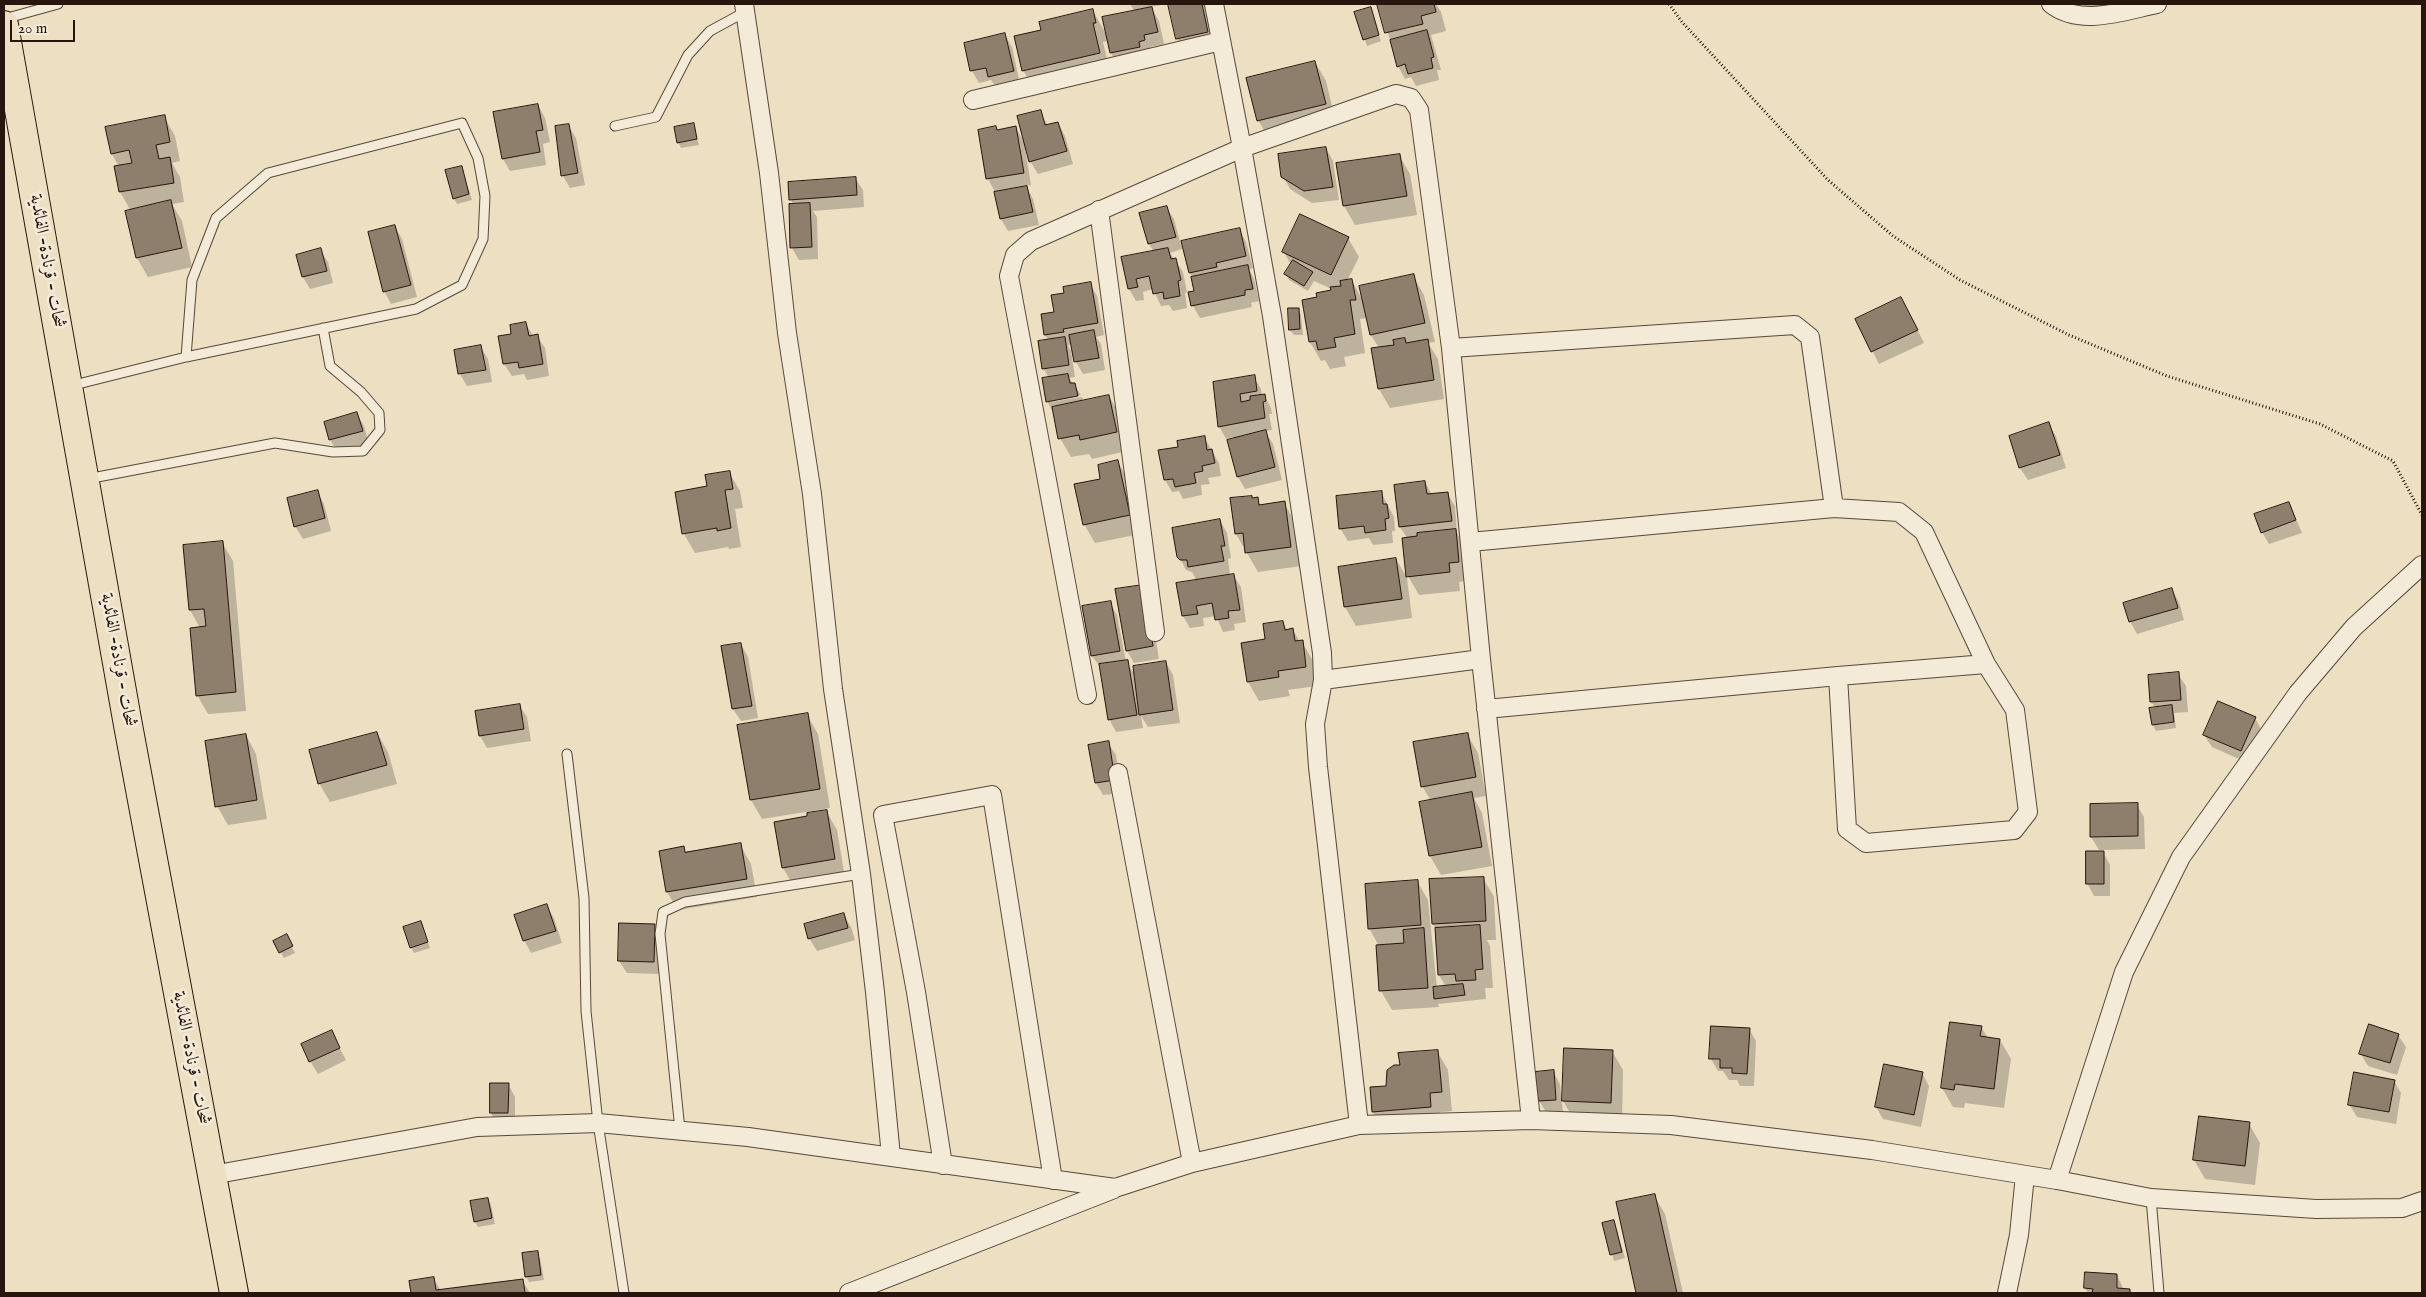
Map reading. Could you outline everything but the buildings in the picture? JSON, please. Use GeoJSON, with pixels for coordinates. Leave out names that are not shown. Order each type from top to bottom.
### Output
{"type":"FeatureCollection","features":[{"type":"Feature","properties":{"kind":"main road","name":"شحات - قرنادة- الفائدية"},"geometry":{"type":"LineString","coordinates":[[4,25],[68,387],[234,1293]]}},
{"type":"Feature","properties":{"kind":"street"},"geometry":{"type":"LineString","coordinates":[[1214,4],[1275,335],[1322,653],[1323,680],[1315,724],[1318,768],[1359,1125]]}},
{"type":"Feature","properties":{"kind":"street"},"geometry":{"type":"LineString","coordinates":[[2051,4],[2060,11],[2079,17],[2157,4]]}},
{"type":"Feature","properties":{"kind":"street"},"geometry":{"type":"LineString","coordinates":[[744,8],[769,172],[787,333],[812,494],[833,689],[861,874],[891,1156]]}},
{"type":"Feature","properties":{"kind":"street"},"geometry":{"type":"LineString","coordinates":[[973,100],[1221,41]]}},
{"type":"Feature","properties":{"kind":"street"},"geometry":{"type":"LineString","coordinates":[[1087,695],[1009,276],[1014,255],[1031,241],[1242,148],[1396,94],[1411,98],[1419,110],[1451,348],[1486,709],[1531,1120]]}},
{"type":"Feature","properties":{"kind":"street"},"geometry":{"type":"LineString","coordinates":[[1098,210],[1155,632]]}},
{"type":"Feature","properties":{"kind":"street"},"geometry":{"type":"LineString","coordinates":[[1451,348],[1795,325],[1810,337],[1834,508]]}},
{"type":"Feature","properties":{"kind":"street"},"geometry":{"type":"LineString","coordinates":[[1470,542],[1834,508],[1899,512],[1924,532],[1986,664],[2015,710],[2028,812],[2014,830],[1866,843],[1847,829],[1838,676]]}},
{"type":"Feature","properties":{"kind":"street"},"geometry":{"type":"LineString","coordinates":[[2057,1180],[2124,972],[2181,857],[2298,693],[2354,627],[2422,564]]}},
{"type":"Feature","properties":{"kind":"street"},"geometry":{"type":"LineString","coordinates":[[1323,680],[1481,659]]}},
{"type":"Feature","properties":{"kind":"street"},"geometry":{"type":"LineString","coordinates":[[1486,709],[1986,664]]}},
{"type":"Feature","properties":{"kind":"street"},"geometry":{"type":"LineString","coordinates":[[1118,773],[1192,1164]]}},
{"type":"Feature","properties":{"kind":"street"},"geometry":{"type":"LineString","coordinates":[[943,1164],[916,992],[883,815],[992,795],[1053,1180]]}},
{"type":"Feature","properties":{"kind":"street"},"geometry":{"type":"LineString","coordinates":[[849,1293],[1115,1188],[1192,1164],[1359,1125],[1531,1120],[1671,1125],[1872,1150],[2057,1180],[2151,1198],[2316,1209],[2402,1208],[2422,1201]]}},
{"type":"Feature","properties":{"kind":"street"},"geometry":{"type":"LineString","coordinates":[[212,1175],[477,1127],[598,1123],[680,1130],[891,1156],[1115,1188]]}},
{"type":"Feature","properties":{"kind":"street"},"geometry":{"type":"LineString","coordinates":[[2007,1293],[2019,1235],[2024,1175]]}},
{"type":"Feature","properties":{"kind":"lane"},"geometry":{"type":"LineString","coordinates":[[4,19],[58,4]]}},
{"type":"Feature","properties":{"kind":"lane"},"geometry":{"type":"LineString","coordinates":[[615,126],[656,117],[688,54],[710,31],[744,8]]}},
{"type":"Feature","properties":{"kind":"lane"},"geometry":{"type":"LineString","coordinates":[[68,387],[186,356],[416,309],[462,285],[483,239],[485,196],[478,158],[462,123],[268,172],[216,218],[192,280],[186,356]]}},
{"type":"Feature","properties":{"kind":"lane"},"geometry":{"type":"LineString","coordinates":[[85,480],[275,443],[333,452],[363,451],[380,430],[379,413],[361,392],[330,366],[323,328]]}},
{"type":"Feature","properties":{"kind":"lane"},"geometry":{"type":"LineString","coordinates":[[567,754],[584,898],[586,1011],[598,1123],[624,1293]]}},
{"type":"Feature","properties":{"kind":"lane"},"geometry":{"type":"LineString","coordinates":[[680,1130],[660,934],[662,912],[685,902],[861,874]]}},
{"type":"Feature","properties":{"kind":"lane"},"geometry":{"type":"LineString","coordinates":[[2151,1198],[2159,1293]]}},
{"type":"Feature","properties":{"kind":"path"},"geometry":{"type":"LineString","coordinates":[[1669,4],[1682,22],[1828,180],[1902,241],[1960,280],[2069,336],[2168,376],[2320,424],[2392,462],[2422,515]]}}]}
